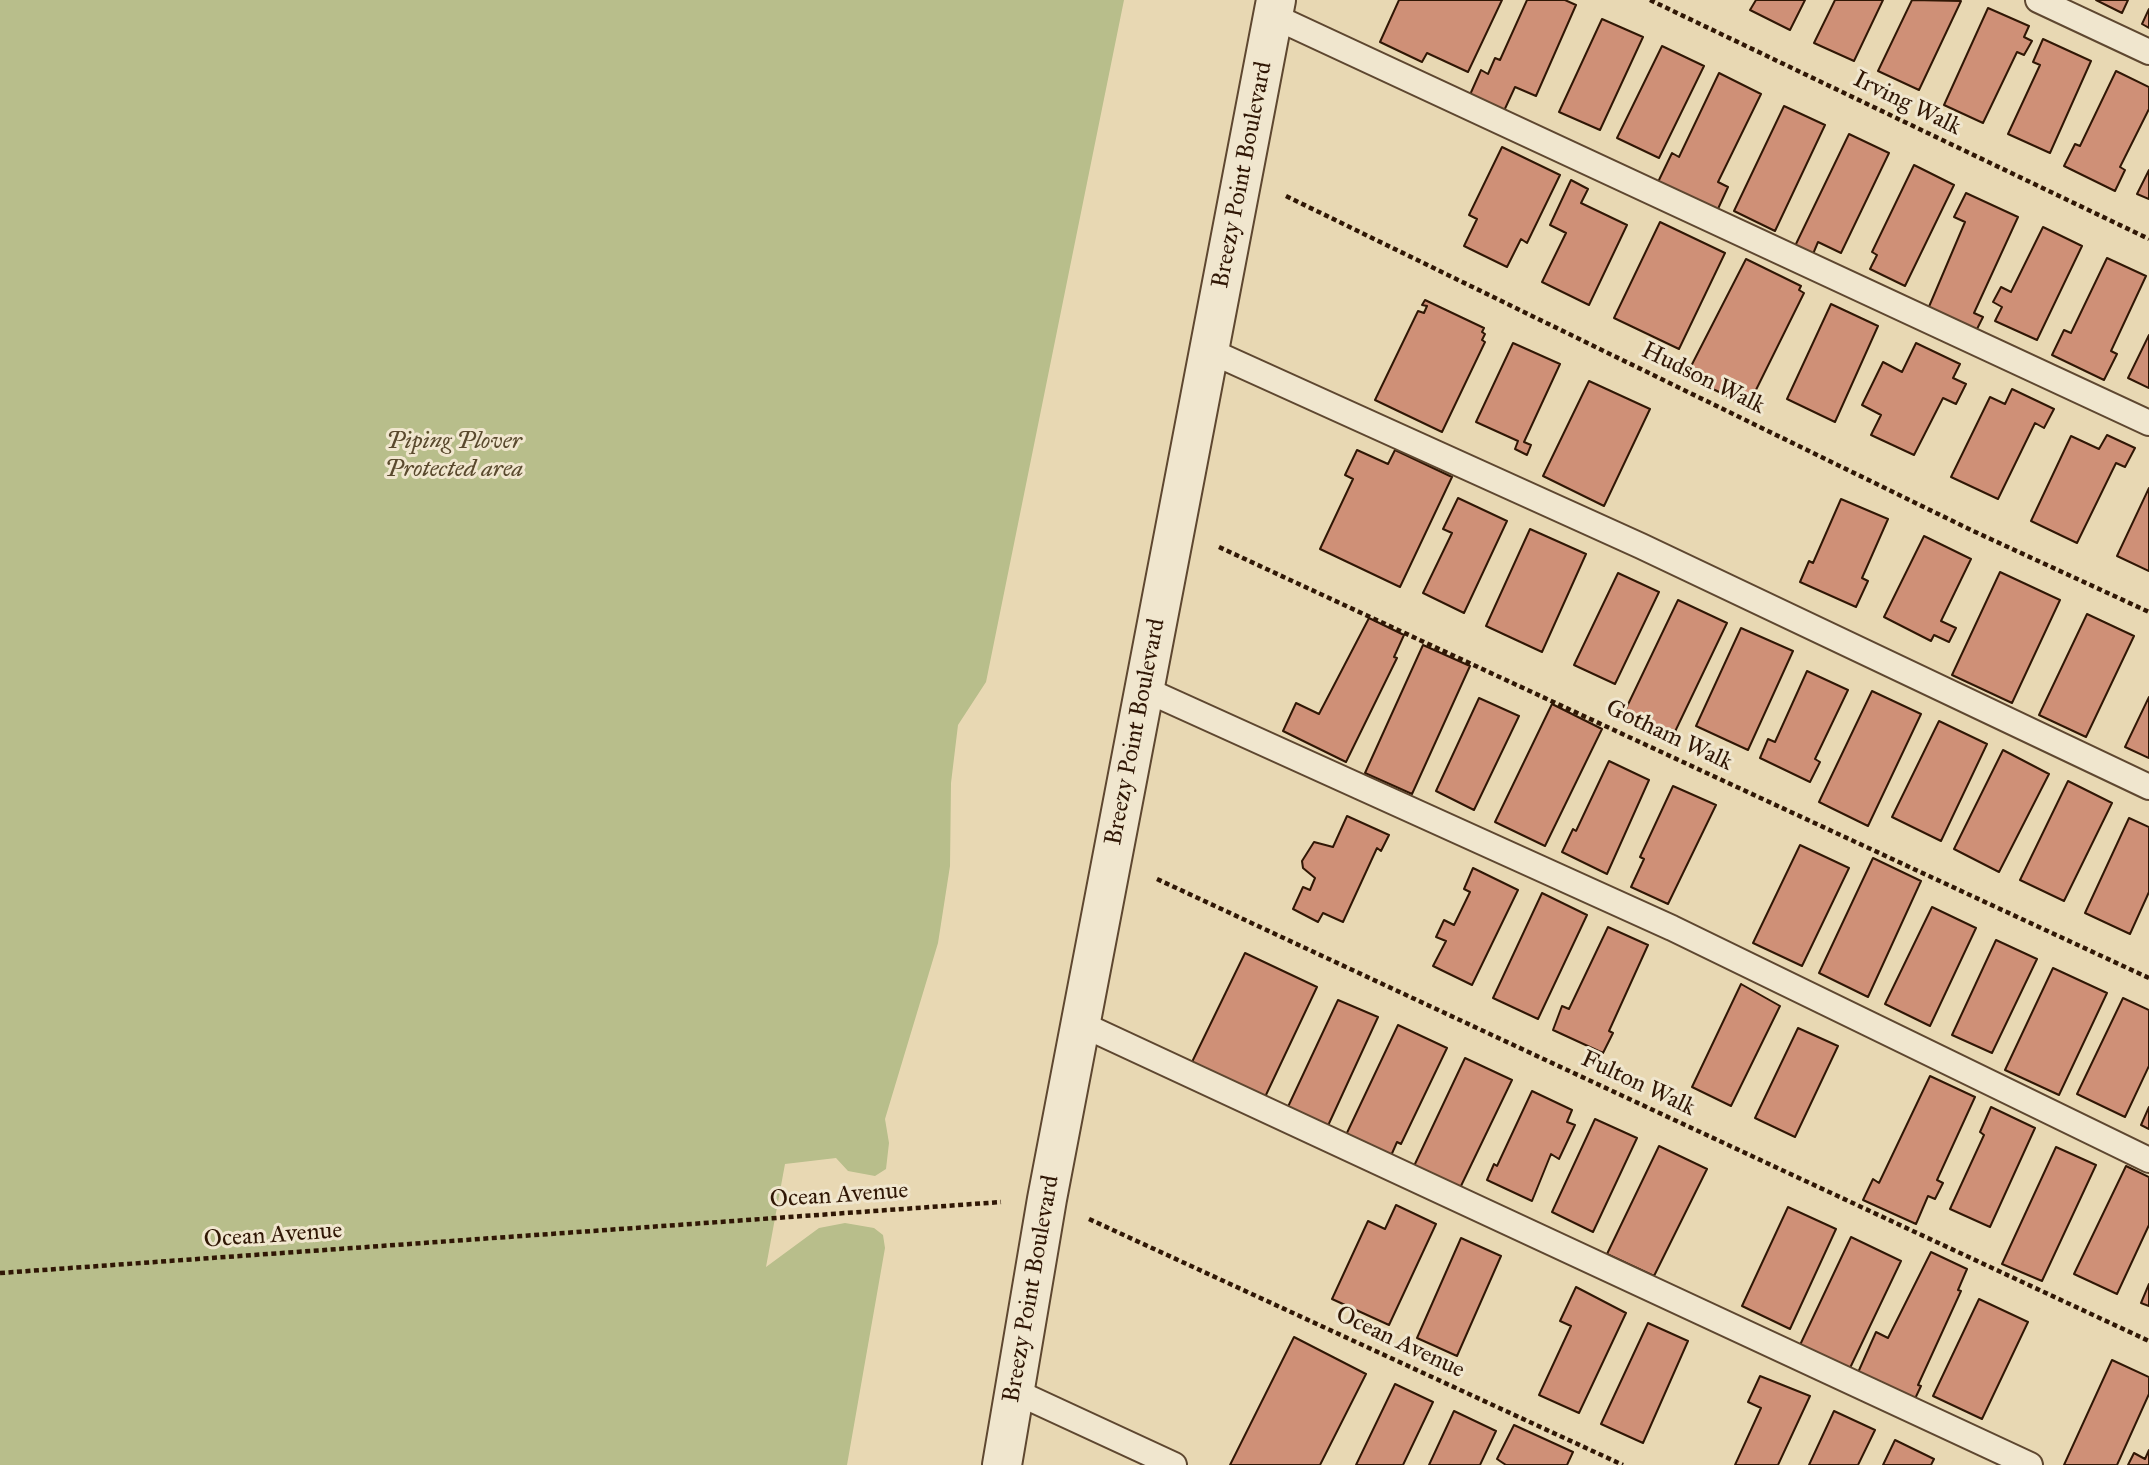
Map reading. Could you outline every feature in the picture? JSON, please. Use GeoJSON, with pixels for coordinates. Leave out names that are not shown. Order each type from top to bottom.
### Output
{"type":"FeatureCollection","features":[{"type":"Feature","properties":{"kind":"street","name":"Breezy Point Boulevard"},"geometry":{"type":"LineString","coordinates":[[1002,1465],[1047,1199],[1274,8]]}},
{"type":"Feature","properties":{"kind":"lane"},"geometry":{"type":"LineString","coordinates":[[2038,0],[2149,52]]}},
{"type":"Feature","properties":{"kind":"lane"},"geometry":{"type":"LineString","coordinates":[[1274,8],[2149,423]]}},
{"type":"Feature","properties":{"kind":"lane"},"geometry":{"type":"LineString","coordinates":[[1210,351],[1641,547],[2149,787]]}},
{"type":"Feature","properties":{"kind":"lane"},"geometry":{"type":"LineString","coordinates":[[1144,689],[1672,928],[2149,1160]]}},
{"type":"Feature","properties":{"kind":"lane"},"geometry":{"type":"LineString","coordinates":[[1081,1024],[2030,1465]]}},
{"type":"Feature","properties":{"kind":"lane"},"geometry":{"type":"LineString","coordinates":[[1014,1391],[1174,1465]]}},
{"type":"Feature","properties":{"kind":"path","name":"Irving Walk"},"geometry":{"type":"LineString","coordinates":[[1650,0],[2149,239]]}},
{"type":"Feature","properties":{"kind":"path","name":"Hudson Walk"},"geometry":{"type":"LineString","coordinates":[[1243,175],[1971,530],[2149,612]]}},
{"type":"Feature","properties":{"kind":"path","name":"Gotham Walk"},"geometry":{"type":"LineString","coordinates":[[1175,526],[2149,978]]}},
{"type":"Feature","properties":{"kind":"path","name":"Fulton Walk"},"geometry":{"type":"LineString","coordinates":[[1112,858],[2149,1340]]}},
{"type":"Feature","properties":{"kind":"path","name":"Ocean Avenue"},"geometry":{"type":"LineString","coordinates":[[0,1272],[1047,1199],[1623,1465]]}},
{"type":"Feature","properties":{"kind":"green space","name":"Piping Plover Protected area"},"geometry":{"type":"Polygon","coordinates":[[[0,0],[1124,0],[986,682],[958,725],[951,783],[950,866],[938,943],[885,1119],[889,1143],[886,1169],[875,1176],[848,1171],[836,1158],[785,1164],[766,1267],[819,1228],[845,1223],[874,1228],[883,1235],[885,1248],[847,1465],[0,1465],[0,0]]]}},
{"type":"Feature","properties":{"kind":"building"},"geometry":{"type":"Polygon","coordinates":[[[1399,0],[1502,0],[1468,72],[1427,53],[1422,62],[1380,42],[1399,0]]]}},
{"type":"Feature","properties":{"kind":"building"},"geometry":{"type":"Polygon","coordinates":[[[1527,0],[1565,0],[1576,5],[1536,96],[1515,87],[1503,113],[1469,97],[1481,70],[1488,74],[1495,58],[1500,60],[1527,0]]]}},
{"type":"Feature","properties":{"kind":"building"},"geometry":{"type":"Polygon","coordinates":[[[1756,0],[1805,0],[1790,30],[1750,10],[1756,0]]]}},
{"type":"Feature","properties":{"kind":"building"},"geometry":{"type":"Polygon","coordinates":[[[1835,0],[1883,0],[1854,61],[1814,43],[1835,0]]]}},
{"type":"Feature","properties":{"kind":"building"},"geometry":{"type":"Polygon","coordinates":[[[1912,0],[1961,1],[1919,90],[1878,71],[1912,0]]]}},
{"type":"Feature","properties":{"kind":"building"},"geometry":{"type":"Polygon","coordinates":[[[2096,0],[2128,0],[2122,13],[2096,0]]]}},
{"type":"Feature","properties":{"kind":"building"},"geometry":{"type":"Polygon","coordinates":[[[1988,8],[2029,26],[2024,37],[2032,41],[2024,55],[2017,52],[1983,123],[1944,105],[1988,8]]]}},
{"type":"Feature","properties":{"kind":"building"},"geometry":{"type":"Polygon","coordinates":[[[2149,9],[2149,28],[2142,24],[2149,9]]]}},
{"type":"Feature","properties":{"kind":"building"},"geometry":{"type":"Polygon","coordinates":[[[1602,19],[1643,37],[1600,130],[1559,112],[1602,19]]]}},
{"type":"Feature","properties":{"kind":"building"},"geometry":{"type":"Polygon","coordinates":[[[2043,39],[2091,61],[2050,153],[2008,134],[2040,65],[2033,62],[2043,39]]]}},
{"type":"Feature","properties":{"kind":"building"},"geometry":{"type":"Polygon","coordinates":[[[1662,46],[1704,66],[1659,158],[1617,138],[1662,46]]]}},
{"type":"Feature","properties":{"kind":"building"},"geometry":{"type":"Polygon","coordinates":[[[2116,71],[2149,87],[2149,109],[2120,167],[2125,170],[2115,191],[2064,166],[2075,144],[2080,146],[2116,71]]]}},
{"type":"Feature","properties":{"kind":"building"},"geometry":{"type":"Polygon","coordinates":[[[1719,73],[1761,94],[1718,182],[1728,187],[1717,211],[1658,182],[1672,153],[1679,157],[1719,73]]]}},
{"type":"Feature","properties":{"kind":"building"},"geometry":{"type":"Polygon","coordinates":[[[1784,106],[1825,125],[1775,231],[1734,211],[1784,106]]]}},
{"type":"Feature","properties":{"kind":"building"},"geometry":{"type":"Polygon","coordinates":[[[1849,134],[1889,153],[1841,253],[1818,242],[1813,254],[1795,246],[1849,134]]]}},
{"type":"Feature","properties":{"kind":"building"},"geometry":{"type":"Polygon","coordinates":[[[1502,147],[1560,175],[1527,243],[1521,239],[1507,267],[1464,246],[1477,219],[1469,215],[1502,147]]]}},
{"type":"Feature","properties":{"kind":"building"},"geometry":{"type":"Polygon","coordinates":[[[1914,165],[1954,185],[1905,286],[1870,269],[1877,255],[1872,252],[1914,165]]]}},
{"type":"Feature","properties":{"kind":"building"},"geometry":{"type":"Polygon","coordinates":[[[2149,170],[2149,199],[2137,194],[2149,170]]]}},
{"type":"Feature","properties":{"kind":"building"},"geometry":{"type":"Polygon","coordinates":[[[1571,180],[1588,189],[1581,203],[1627,225],[1589,305],[1542,282],[1566,233],[1550,225],[1571,180]]]}},
{"type":"Feature","properties":{"kind":"building"},"geometry":{"type":"Polygon","coordinates":[[[1966,193],[2018,217],[1974,313],[1983,317],[1976,331],[1928,309],[1965,222],[1954,217],[1966,193]]]}},
{"type":"Feature","properties":{"kind":"building"},"geometry":{"type":"Polygon","coordinates":[[[1660,222],[1725,253],[1679,349],[1614,318],[1660,222]]]}},
{"type":"Feature","properties":{"kind":"building"},"geometry":{"type":"Polygon","coordinates":[[[2043,227],[2082,246],[2037,340],[1995,321],[2002,307],[1993,302],[2001,287],[2011,292],[2043,227]]]}},
{"type":"Feature","properties":{"kind":"building"},"geometry":{"type":"Polygon","coordinates":[[[2107,258],[2146,276],[2111,351],[2117,354],[2104,380],[2052,355],[2064,330],[2071,333],[2107,258]]]}},
{"type":"Feature","properties":{"kind":"building"},"geometry":{"type":"Polygon","coordinates":[[[1746,259],[1801,286],[1799,290],[1804,293],[1748,406],[1686,376],[1746,259]]]}},
{"type":"Feature","properties":{"kind":"building"},"geometry":{"type":"Polygon","coordinates":[[[1425,300],[1484,328],[1482,332],[1485,334],[1482,340],[1485,342],[1442,432],[1375,400],[1418,311],[1424,313],[1427,306],[1422,305],[1425,300]]]}},
{"type":"Feature","properties":{"kind":"building"},"geometry":{"type":"Polygon","coordinates":[[[1831,304],[1878,326],[1835,422],[1787,399],[1831,304]]]}},
{"type":"Feature","properties":{"kind":"building"},"geometry":{"type":"Polygon","coordinates":[[[2149,335],[2149,388],[2128,378],[2149,335]]]}},
{"type":"Feature","properties":{"kind":"building"},"geometry":{"type":"Polygon","coordinates":[[[1513,343],[1560,364],[1524,442],[1531,445],[1527,455],[1515,449],[1518,441],[1476,422],[1513,343]]]}},
{"type":"Feature","properties":{"kind":"building"},"geometry":{"type":"Polygon","coordinates":[[[1916,343],[1960,364],[1953,378],[1966,384],[1956,404],[1943,398],[1914,455],[1871,435],[1881,415],[1862,405],[1883,362],[1902,372],[1916,343]]]}},
{"type":"Feature","properties":{"kind":"building"},"geometry":{"type":"Polygon","coordinates":[[[1589,381],[1650,409],[1604,506],[1543,476],[1589,381]]]}},
{"type":"Feature","properties":{"kind":"building"},"geometry":{"type":"Polygon","coordinates":[[[2012,389],[2054,409],[2044,428],[2035,423],[1998,499],[1951,477],[1990,397],[2005,404],[2012,389]]]}},
{"type":"Feature","properties":{"kind":"building"},"geometry":{"type":"Polygon","coordinates":[[[2107,435],[2135,448],[2125,467],[2116,463],[2077,543],[2031,521],[2071,436],[2099,449],[2107,435]]]}},
{"type":"Feature","properties":{"kind":"building"},"geometry":{"type":"Polygon","coordinates":[[[1357,450],[1388,464],[1395,450],[1452,477],[1400,587],[1320,549],[1353,479],[1345,475],[1357,450]]]}},
{"type":"Feature","properties":{"kind":"building"},"geometry":{"type":"Polygon","coordinates":[[[2149,488],[2149,571],[2117,556],[2149,488]]]}},
{"type":"Feature","properties":{"kind":"building"},"geometry":{"type":"Polygon","coordinates":[[[1458,498],[1507,521],[1464,613],[1423,593],[1452,533],[1443,529],[1458,498]]]}},
{"type":"Feature","properties":{"kind":"building"},"geometry":{"type":"Polygon","coordinates":[[[1841,499],[1888,519],[1862,578],[1868,581],[1856,607],[1800,582],[1809,561],[1813,563],[1841,499]]]}},
{"type":"Feature","properties":{"kind":"building"},"geometry":{"type":"Polygon","coordinates":[[[1530,529],[1586,554],[1542,652],[1486,626],[1530,529]]]}},
{"type":"Feature","properties":{"kind":"building"},"geometry":{"type":"Polygon","coordinates":[[[1924,536],[1971,559],[1941,621],[1956,628],[1949,642],[1934,635],[1931,641],[1884,617],[1924,536]]]}},
{"type":"Feature","properties":{"kind":"building"},"geometry":{"type":"Polygon","coordinates":[[[2000,572],[2060,600],[2012,703],[1952,675],[2000,572]]]}},
{"type":"Feature","properties":{"kind":"building"},"geometry":{"type":"Polygon","coordinates":[[[1618,573],[1659,592],[1615,684],[1574,665],[1618,573]]]}},
{"type":"Feature","properties":{"kind":"building"},"geometry":{"type":"Polygon","coordinates":[[[1678,600],[1727,623],[1671,740],[1622,717],[1678,600]]]}},
{"type":"Feature","properties":{"kind":"building"},"geometry":{"type":"Polygon","coordinates":[[[2087,614],[2134,636],[2086,737],[2039,715],[2087,614]]]}},
{"type":"Feature","properties":{"kind":"building"},"geometry":{"type":"Polygon","coordinates":[[[1369,618],[1404,635],[1394,657],[1397,658],[1346,762],[1283,731],[1296,703],[1319,714],[1369,618]]]}},
{"type":"Feature","properties":{"kind":"building"},"geometry":{"type":"Polygon","coordinates":[[[1741,628],[1793,651],[1748,750],[1696,726],[1741,628]]]}},
{"type":"Feature","properties":{"kind":"building"},"geometry":{"type":"Polygon","coordinates":[[[1423,645],[1470,666],[1412,794],[1365,773],[1423,645]]]}},
{"type":"Feature","properties":{"kind":"building"},"geometry":{"type":"Polygon","coordinates":[[[1807,671],[1848,690],[1815,759],[1820,762],[1810,782],[1760,758],[1768,739],[1775,742],[1807,671]]]}},
{"type":"Feature","properties":{"kind":"building"},"geometry":{"type":"Polygon","coordinates":[[[1872,691],[1921,714],[1868,826],[1819,802],[1872,691]]]}},
{"type":"Feature","properties":{"kind":"building"},"geometry":{"type":"Polygon","coordinates":[[[2149,697],[2149,758],[2125,747],[2149,697]]]}},
{"type":"Feature","properties":{"kind":"building"},"geometry":{"type":"Polygon","coordinates":[[[1479,698],[1519,716],[1474,810],[1436,791],[1479,698]]]}},
{"type":"Feature","properties":{"kind":"building"},"geometry":{"type":"Polygon","coordinates":[[[1552,704],[1602,729],[1545,846],[1495,822],[1552,704]]]}},
{"type":"Feature","properties":{"kind":"building"},"geometry":{"type":"Polygon","coordinates":[[[1939,721],[1987,744],[1941,841],[1892,817],[1939,721]]]}},
{"type":"Feature","properties":{"kind":"building"},"geometry":{"type":"Polygon","coordinates":[[[2003,750],[2049,774],[1999,872],[1954,849],[2003,750]]]}},
{"type":"Feature","properties":{"kind":"building"},"geometry":{"type":"Polygon","coordinates":[[[1609,761],[1649,780],[1607,874],[1562,852],[1573,829],[1576,831],[1609,761]]]}},
{"type":"Feature","properties":{"kind":"building"},"geometry":{"type":"Polygon","coordinates":[[[2068,781],[2112,803],[2064,901],[2020,880],[2068,781]]]}},
{"type":"Feature","properties":{"kind":"building"},"geometry":{"type":"Polygon","coordinates":[[[1673,786],[1716,805],[1668,904],[1631,887],[1644,859],[1640,857],[1673,786]]]}},
{"type":"Feature","properties":{"kind":"building"},"geometry":{"type":"Polygon","coordinates":[[[1347,816],[1389,835],[1381,851],[1377,848],[1343,922],[1323,913],[1318,922],[1293,909],[1303,887],[1310,890],[1315,878],[1303,868],[1302,861],[1314,842],[1333,847],[1347,816]]]}},
{"type":"Feature","properties":{"kind":"building"},"geometry":{"type":"Polygon","coordinates":[[[2129,818],[2149,827],[2149,892],[2130,934],[2085,913],[2129,818]]]}},
{"type":"Feature","properties":{"kind":"building"},"geometry":{"type":"Polygon","coordinates":[[[1800,845],[1849,868],[1802,966],[1753,943],[1800,845]]]}},
{"type":"Feature","properties":{"kind":"building"},"geometry":{"type":"Polygon","coordinates":[[[1873,858],[1921,881],[1868,997],[1819,973],[1873,858]]]}},
{"type":"Feature","properties":{"kind":"building"},"geometry":{"type":"Polygon","coordinates":[[[1473,868],[1518,890],[1472,985],[1433,966],[1446,941],[1436,937],[1444,920],[1454,925],[1470,892],[1464,889],[1473,868]]]}},
{"type":"Feature","properties":{"kind":"building"},"geometry":{"type":"Polygon","coordinates":[[[1542,893],[1587,915],[1538,1019],[1493,998],[1542,893]]]}},
{"type":"Feature","properties":{"kind":"building"},"geometry":{"type":"Polygon","coordinates":[[[1932,907],[1976,928],[1930,1026],[1885,1004],[1932,907]]]}},
{"type":"Feature","properties":{"kind":"building"},"geometry":{"type":"Polygon","coordinates":[[[1608,927],[1648,945],[1609,1031],[1613,1033],[1603,1053],[1553,1030],[1562,1006],[1569,1009],[1608,927]]]}},
{"type":"Feature","properties":{"kind":"building"},"geometry":{"type":"Polygon","coordinates":[[[1996,940],[2037,959],[1992,1053],[1952,1035],[1996,940]]]}},
{"type":"Feature","properties":{"kind":"building"},"geometry":{"type":"Polygon","coordinates":[[[1245,953],[1317,987],[1265,1097],[1192,1062],[1245,953]]]}},
{"type":"Feature","properties":{"kind":"building"},"geometry":{"type":"Polygon","coordinates":[[[2053,968],[2107,993],[2059,1095],[2005,1070],[2053,968]]]}},
{"type":"Feature","properties":{"kind":"building"},"geometry":{"type":"Polygon","coordinates":[[[1741,984],[1780,1006],[1731,1106],[1692,1087],[1741,984]]]}},
{"type":"Feature","properties":{"kind":"building"},"geometry":{"type":"Polygon","coordinates":[[[2123,998],[2149,1010],[2149,1066],[2125,1117],[2077,1094],[2123,998]]]}},
{"type":"Feature","properties":{"kind":"building"},"geometry":{"type":"Polygon","coordinates":[[[1338,1000],[1378,1017],[1326,1130],[1286,1111],[1338,1000]]]}},
{"type":"Feature","properties":{"kind":"building"},"geometry":{"type":"Polygon","coordinates":[[[1398,1025],[1447,1048],[1401,1144],[1397,1142],[1390,1158],[1345,1137],[1398,1025]]]}},
{"type":"Feature","properties":{"kind":"building"},"geometry":{"type":"Polygon","coordinates":[[[1798,1028],[1838,1046],[1795,1137],[1755,1118],[1798,1028]]]}},
{"type":"Feature","properties":{"kind":"building"},"geometry":{"type":"Polygon","coordinates":[[[1465,1058],[1512,1080],[1460,1188],[1414,1166],[1465,1058]]]}},
{"type":"Feature","properties":{"kind":"building"},"geometry":{"type":"Polygon","coordinates":[[[1930,1076],[1975,1097],[1937,1180],[1943,1183],[1935,1199],[1928,1196],[1916,1224],[1863,1200],[1873,1179],[1879,1183],[1930,1076]]]}},
{"type":"Feature","properties":{"kind":"building"},"geometry":{"type":"Polygon","coordinates":[[[1532,1091],[1572,1110],[1567,1122],[1575,1125],[1559,1159],[1551,1154],[1532,1201],[1487,1180],[1494,1164],[1497,1166],[1532,1091]]]}},
{"type":"Feature","properties":{"kind":"building"},"geometry":{"type":"Polygon","coordinates":[[[1991,1107],[2035,1128],[1990,1227],[1950,1209],[1984,1135],[1980,1132],[1991,1107]]]}},
{"type":"Feature","properties":{"kind":"building"},"geometry":{"type":"Polygon","coordinates":[[[2149,1107],[2149,1129],[2141,1125],[2149,1107]]]}},
{"type":"Feature","properties":{"kind":"building"},"geometry":{"type":"Polygon","coordinates":[[[1595,1119],[1637,1138],[1593,1232],[1552,1212],[1595,1119]]]}},
{"type":"Feature","properties":{"kind":"building"},"geometry":{"type":"Polygon","coordinates":[[[1659,1146],[1707,1169],[1654,1276],[1607,1254],[1659,1146]]]}},
{"type":"Feature","properties":{"kind":"building"},"geometry":{"type":"Polygon","coordinates":[[[2056,1147],[2096,1165],[2042,1281],[2002,1264],[2056,1147]]]}},
{"type":"Feature","properties":{"kind":"building"},"geometry":{"type":"Polygon","coordinates":[[[2126,1166],[2149,1177],[2149,1225],[2117,1294],[2074,1274],[2126,1166]]]}},
{"type":"Feature","properties":{"kind":"building"},"geometry":{"type":"Polygon","coordinates":[[[1396,1205],[1436,1224],[1389,1325],[1332,1299],[1368,1221],[1385,1229],[1396,1205]]]}},
{"type":"Feature","properties":{"kind":"building"},"geometry":{"type":"Polygon","coordinates":[[[1788,1207],[1836,1229],[1790,1329],[1742,1306],[1788,1207]]]}},
{"type":"Feature","properties":{"kind":"building"},"geometry":{"type":"Polygon","coordinates":[[[1851,1237],[1901,1261],[1850,1368],[1800,1345],[1851,1237]]]}},
{"type":"Feature","properties":{"kind":"building"},"geometry":{"type":"Polygon","coordinates":[[[1461,1238],[1501,1256],[1457,1356],[1417,1338],[1461,1238]]]}},
{"type":"Feature","properties":{"kind":"building"},"geometry":{"type":"Polygon","coordinates":[[[1931,1252],[1967,1269],[1958,1290],[1961,1291],[1918,1385],[1921,1386],[1913,1403],[1856,1377],[1876,1332],[1888,1338],[1931,1252]]]}},
{"type":"Feature","properties":{"kind":"building"},"geometry":{"type":"Polygon","coordinates":[[[2149,1284],[2149,1306],[2141,1303],[2149,1284]]]}},
{"type":"Feature","properties":{"kind":"building"},"geometry":{"type":"Polygon","coordinates":[[[1576,1287],[1626,1313],[1579,1413],[1539,1395],[1571,1326],[1560,1321],[1576,1287]]]}},
{"type":"Feature","properties":{"kind":"building"},"geometry":{"type":"Polygon","coordinates":[[[1979,1299],[2028,1322],[1982,1419],[1933,1396],[1979,1299]]]}},
{"type":"Feature","properties":{"kind":"building"},"geometry":{"type":"Polygon","coordinates":[[[1648,1323],[1688,1341],[1643,1443],[1601,1424],[1648,1323]]]}},
{"type":"Feature","properties":{"kind":"building"},"geometry":{"type":"Polygon","coordinates":[[[1294,1337],[1366,1374],[1320,1465],[1230,1465],[1294,1337]]]}},
{"type":"Feature","properties":{"kind":"building"},"geometry":{"type":"Polygon","coordinates":[[[2112,1360],[2149,1377],[2149,1394],[2117,1465],[2064,1465],[2112,1360]]]}},
{"type":"Feature","properties":{"kind":"building"},"geometry":{"type":"Polygon","coordinates":[[[1760,1376],[1810,1396],[1778,1465],[1735,1465],[1761,1408],[1748,1402],[1760,1376]]]}},
{"type":"Feature","properties":{"kind":"building"},"geometry":{"type":"Polygon","coordinates":[[[1395,1384],[1433,1402],[1403,1465],[1356,1465],[1395,1384]]]}},
{"type":"Feature","properties":{"kind":"building"},"geometry":{"type":"Polygon","coordinates":[[[1454,1411],[1496,1431],[1480,1465],[1429,1465],[1454,1411]]]}},
{"type":"Feature","properties":{"kind":"building"},"geometry":{"type":"Polygon","coordinates":[[[1834,1411],[1875,1430],[1858,1465],[1809,1465],[1834,1411]]]}},
{"type":"Feature","properties":{"kind":"building"},"geometry":{"type":"Polygon","coordinates":[[[1514,1425],[1573,1452],[1567,1465],[1506,1465],[1497,1459],[1514,1425]]]}},
{"type":"Feature","properties":{"kind":"building"},"geometry":{"type":"Polygon","coordinates":[[[1895,1440],[1934,1459],[1931,1465],[1883,1465],[1895,1440]]]}},
{"type":"Feature","properties":{"kind":"building"},"geometry":{"type":"Polygon","coordinates":[[[2149,1450],[2149,1465],[2128,1465],[2134,1453],[2145,1459],[2149,1450]]]}}]}
